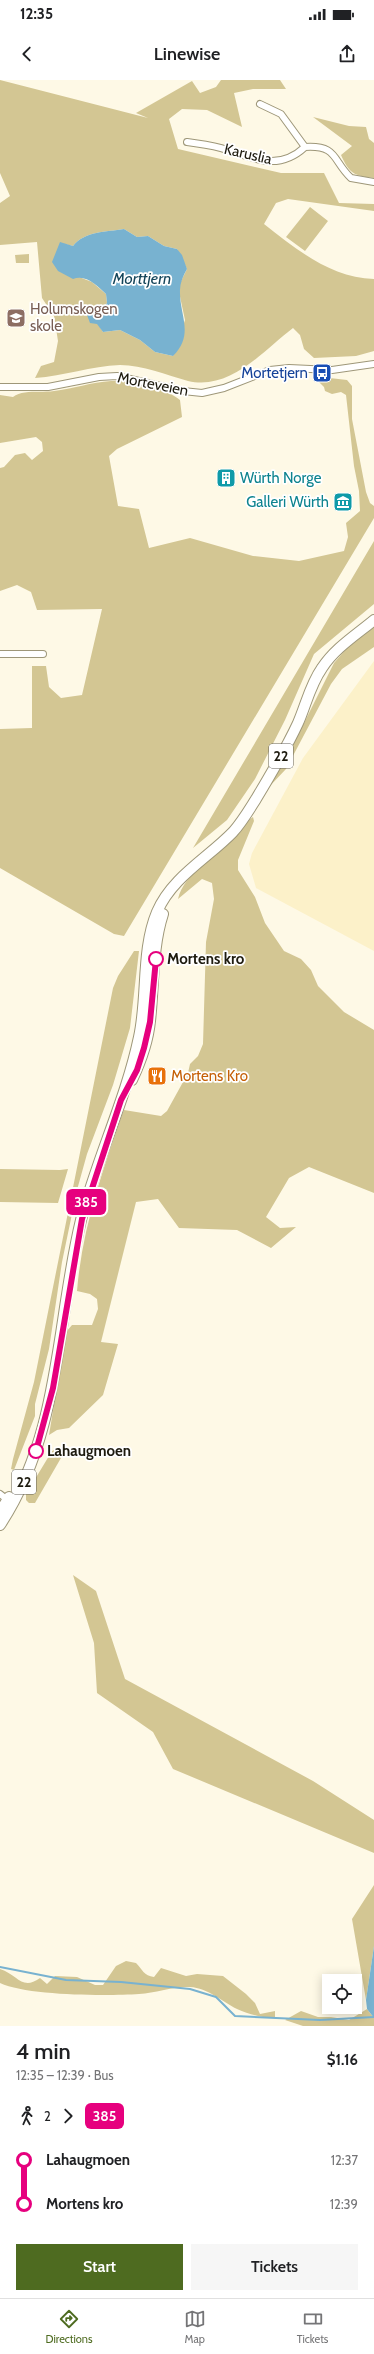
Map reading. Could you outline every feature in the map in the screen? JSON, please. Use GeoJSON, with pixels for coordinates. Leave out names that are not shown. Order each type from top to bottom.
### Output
{"type":"FeatureCollection","features":[{"type":"Feature","properties":{"kind":"main road","name":"22"},"geometry":{"type":"LineString","coordinates":[[0,1525],[4,1504],[40,1437],[53,1388],[82,1219],[121,1100],[141,1029],[153,925],[164,899],[176,885],[190,869],[233,832],[243,820],[290,740],[322,667],[340,648],[374,620]]}},
{"type":"Feature","properties":{"kind":"street"},"geometry":{"type":"LineString","coordinates":[[260,104],[282,114],[305,147],[316,146],[331,150],[351,178],[374,182]]}},
{"type":"Feature","properties":{"kind":"street","name":"Karuslia"},"geometry":{"type":"LineString","coordinates":[[187,142],[219,147],[259,160],[279,162],[294,157],[305,147]]}},
{"type":"Feature","properties":{"kind":"street","name":"Morteveien"},"geometry":{"type":"LineString","coordinates":[[0,387],[48,387],[109,376],[132,378],[183,391],[207,392],[224,388],[270,370],[289,368],[332,370],[374,364]]}},
{"type":"Feature","properties":{"kind":"street"},"geometry":{"type":"LineString","coordinates":[[0,654],[43,654]]}},
{"type":"Feature","properties":{"kind":"shaded area"},"geometry":{"type":"Polygon","coordinates":[[[0,80],[148,118],[136,113],[192,81],[200,93],[216,87],[221,80],[280,80],[286,89],[253,89],[234,93],[242,127],[207,110],[182,109],[169,119],[178,149],[281,173],[324,173],[339,203],[374,204],[374,211],[288,199],[276,203],[264,224],[302,252],[329,268],[343,274],[374,279],[374,351],[356,356],[314,358],[304,349],[300,335],[293,328],[258,358],[232,375],[203,383],[188,381],[146,368],[129,365],[99,367],[35,378],[41,366],[54,362],[58,341],[54,316],[42,298],[37,242],[0,245],[0,203],[10,196],[0,173],[0,80]],[[124,229],[96,233],[84,237],[73,246],[60,243],[79,277],[92,282],[106,294],[107,303],[97,315],[90,311],[103,332],[120,330],[140,340],[155,352],[173,356],[185,320],[179,292],[180,283],[187,269],[177,249],[164,246],[148,236],[137,237],[124,229]]]}},
{"type":"Feature","properties":{"kind":"shaded area"},"geometry":{"type":"Polygon","coordinates":[[[313,117],[349,126],[366,127],[369,139],[374,143],[374,178],[357,175],[350,170],[341,155],[352,146],[313,117]]]}},
{"type":"Feature","properties":{"kind":"shaded area"},"geometry":{"type":"Polygon","coordinates":[[[310,207],[328,221],[305,251],[286,237],[310,207]]]}},
{"type":"Feature","properties":{"kind":"shaded area"},"geometry":{"type":"Polygon","coordinates":[[[29,254],[29,263],[16,263],[15,255],[29,254]]]}},
{"type":"Feature","properties":{"kind":"shaded area"},"geometry":{"type":"Polygon","coordinates":[[[321,377],[347,380],[352,386],[352,419],[366,492],[370,503],[374,506],[374,518],[124,936],[114,934],[0,868],[0,729],[32,728],[32,666],[46,666],[49,687],[61,698],[82,695],[102,609],[37,610],[31,592],[17,585],[0,591],[0,468],[4,467],[15,455],[25,453],[32,460],[43,451],[42,442],[36,437],[0,443],[0,395],[13,397],[27,392],[54,391],[97,383],[119,381],[147,385],[173,395],[180,400],[182,417],[117,449],[109,456],[118,506],[139,509],[149,548],[190,538],[253,556],[299,561],[344,551],[348,537],[346,523],[360,511],[359,491],[354,466],[346,395],[341,392],[332,394],[325,391],[324,387],[317,380],[321,377]]]}},
{"type":"Feature","properties":{"kind":"shaded area"},"geometry":{"type":"Polygon","coordinates":[[[374,541],[374,604],[314,654],[285,720],[255,779],[227,820],[193,848],[374,541]]]}},
{"type":"Feature","properties":{"kind":"shaded area"},"geometry":{"type":"Polygon","coordinates":[[[374,627],[374,647],[342,669],[331,684],[286,769],[268,788],[287,757],[334,663],[347,648],[374,627]]]}},
{"type":"Feature","properties":{"kind":"shaded area"},"geometry":{"type":"Polygon","coordinates":[[[374,661],[374,951],[256,888],[249,864],[252,853],[303,758],[374,661]]]}},
{"type":"Feature","properties":{"kind":"shaded area"},"geometry":{"type":"Polygon","coordinates":[[[253,817],[254,821],[238,860],[238,870],[255,897],[265,923],[284,951],[301,959],[311,970],[318,986],[344,1012],[374,1030],[374,1193],[309,1167],[289,1178],[266,1217],[280,1228],[296,1227],[271,1248],[237,1230],[179,1228],[158,1199],[136,1202],[101,1342],[118,1344],[103,1395],[69,1428],[57,1430],[49,1435],[66,1332],[72,1325],[92,1325],[98,1309],[97,1299],[90,1294],[77,1291],[83,1245],[88,1223],[107,1158],[122,1115],[124,1110],[161,1116],[167,1111],[188,1073],[190,1064],[198,1056],[203,1044],[206,942],[214,899],[212,883],[202,879],[178,899],[181,890],[193,874],[225,847],[253,817]]]}},
{"type":"Feature","properties":{"kind":"shaded area"},"geometry":{"type":"Polygon","coordinates":[[[134,951],[139,951],[130,1028],[113,1085],[87,1154],[77,1190],[62,1262],[49,1349],[35,1404],[35,1416],[14,1470],[11,1469],[13,1459],[34,1382],[113,988],[118,976],[134,951]]]}},
{"type":"Feature","properties":{"kind":"shaded area"},"geometry":{"type":"Polygon","coordinates":[[[0,1169],[68,1169],[58,1203],[0,1202],[0,1169]]]}},
{"type":"Feature","properties":{"kind":"shaded area"},"geometry":{"type":"Polygon","coordinates":[[[61,1447],[66,1448],[65,1451],[35,1503],[29,1503],[26,1500],[26,1494],[52,1451],[61,1447]]]}},
{"type":"Feature","properties":{"kind":"shaded area"},"geometry":{"type":"Polygon","coordinates":[[[73,1575],[96,1591],[125,1679],[313,1781],[374,1820],[374,1853],[173,1769],[153,1732],[97,1693],[94,1643],[73,1575]]]}},
{"type":"Feature","properties":{"kind":"shaded area"},"geometry":{"type":"Polygon","coordinates":[[[374,1885],[374,1946],[366,2000],[362,1974],[352,1919],[374,1885]]]}},
{"type":"Feature","properties":{"kind":"shaded area"},"geometry":{"type":"Polygon","coordinates":[[[126,1961],[136,1963],[145,1974],[154,1977],[161,1968],[186,1976],[197,1974],[223,1976],[255,2003],[260,2014],[275,2011],[275,2018],[246,2013],[209,1992],[190,1987],[139,1994],[88,1995],[48,1993],[13,1987],[0,1983],[0,1969],[20,1981],[29,1983],[40,1978],[47,1984],[55,1976],[77,1977],[95,1985],[103,1985],[116,1966],[126,1961]]]}},
{"type":"Feature","properties":{"kind":"shaded area"},"geometry":{"type":"Polygon","coordinates":[[[367,2009],[374,2018],[374,2026],[303,2026],[285,2020],[301,2011],[318,2017],[331,2017],[349,2020],[359,2014],[362,2014],[362,2012],[367,2009]]]}},
{"type":"Feature","properties":{"kind":"water","name":"Morttjern"},"geometry":{"type":"Polygon","coordinates":[[[124,229],[137,237],[148,236],[164,246],[177,249],[182,255],[187,269],[182,280],[180,290],[185,332],[180,348],[173,356],[155,352],[140,340],[120,330],[103,332],[97,324],[90,323],[87,315],[90,311],[97,315],[107,303],[106,294],[87,279],[73,279],[58,271],[52,262],[60,242],[73,246],[84,237],[96,233],[124,229]]]}},
{"type":"Feature","properties":{"kind":"water"},"geometry":{"type":"Polygon","coordinates":[[[374,1946],[374,2018],[367,2009],[366,2000],[374,1946]]]}},
{"type":"Feature","properties":{"kind":"waterway"},"geometry":{"type":"LineString","coordinates":[[0,1967],[66,1980],[121,1982],[190,1989],[216,1997],[235,2016],[320,2020],[374,2017]]}},
{"type":"Feature","properties":{"kind":"bus line","name":"385"},"geometry":{"type":"LineString","coordinates":[[36,1451],[48,1412],[53,1388],[79,1230],[93,1181],[121,1100],[137,1070],[147,1040],[156,959]]}},
{"type":"Feature","properties":{"kind":"place","name":"Holumskogen skole"},"geometry":{"type":"Point","coordinates":[16,318]}},
{"type":"Feature","properties":{"kind":"place","name":"Mortetjern"},"geometry":{"type":"Point","coordinates":[322,373]}},
{"type":"Feature","properties":{"kind":"place","name":"Würth Norge"},"geometry":{"type":"Point","coordinates":[226,478]}},
{"type":"Feature","properties":{"kind":"place","name":"Galleri Würth"},"geometry":{"type":"Point","coordinates":[343,502]}},
{"type":"Feature","properties":{"kind":"place","name":"Mortens kro"},"geometry":{"type":"Point","coordinates":[156,959]}},
{"type":"Feature","properties":{"kind":"place","name":"Mortens Kro"},"geometry":{"type":"Point","coordinates":[157,1076]}},
{"type":"Feature","properties":{"kind":"place","name":"Lahaugmoen"},"geometry":{"type":"Point","coordinates":[36,1451]}}]}
